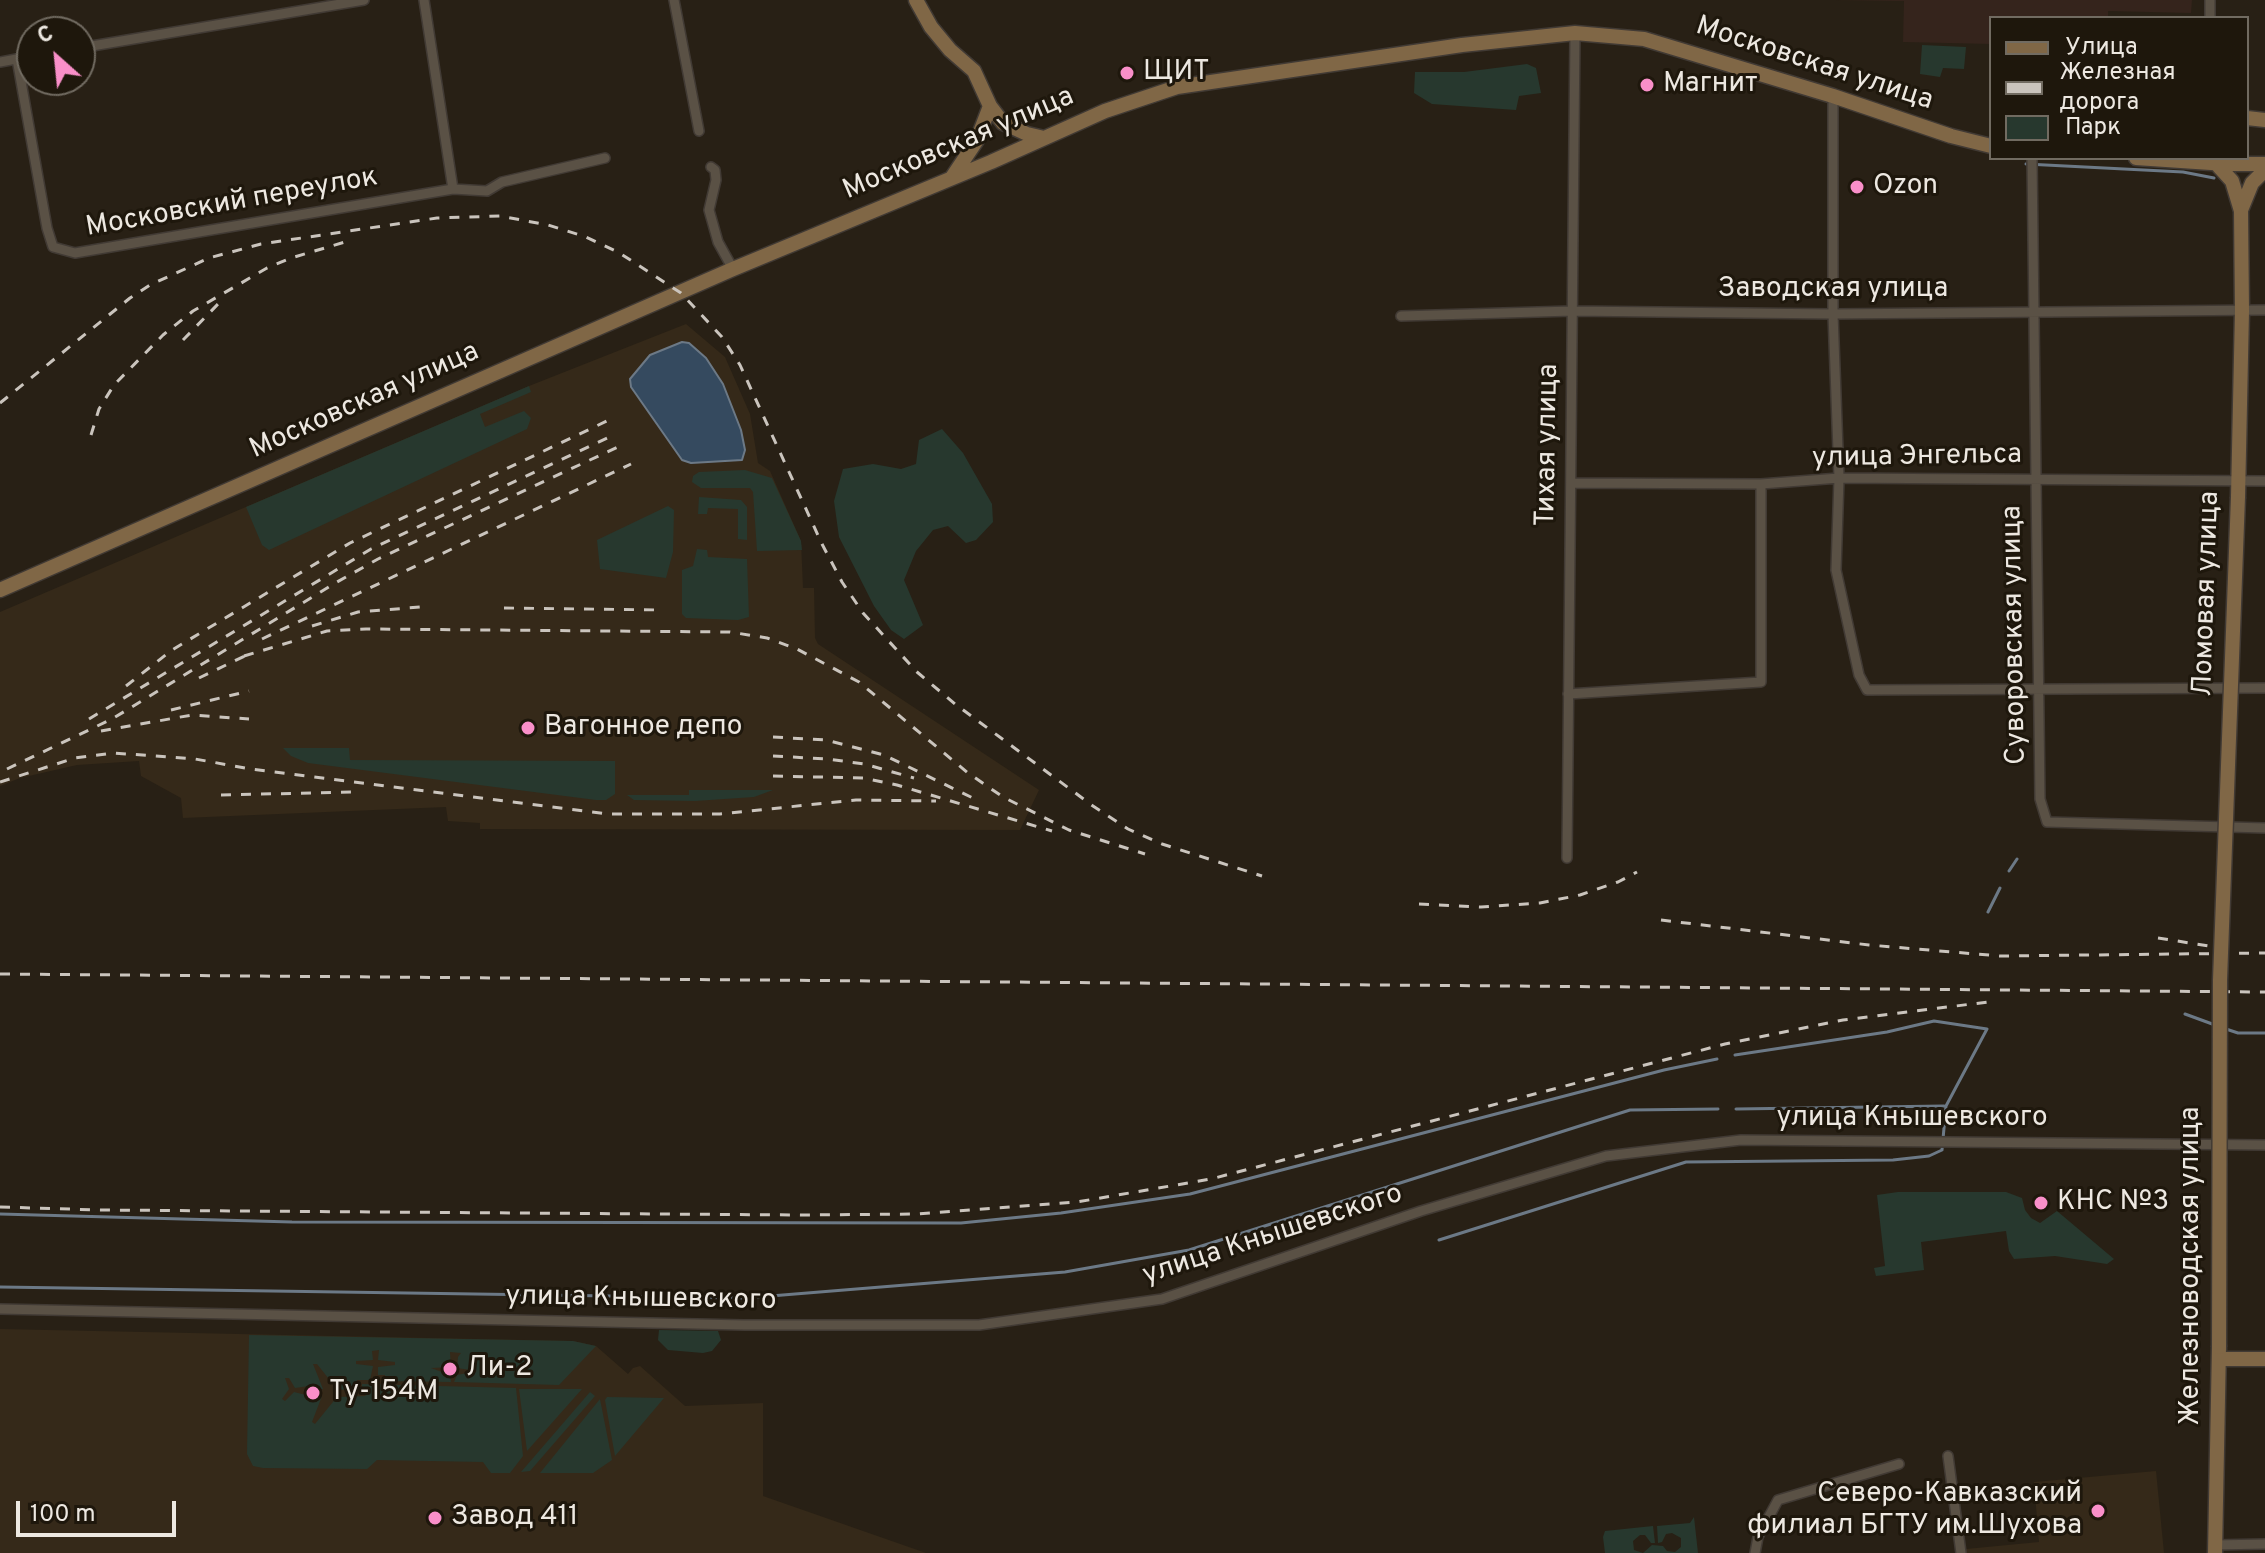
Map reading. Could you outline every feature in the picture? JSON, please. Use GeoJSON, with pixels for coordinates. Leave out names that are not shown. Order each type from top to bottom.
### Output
{"type":"FeatureCollection","features":[{"type":"Feature","properties":{"kind":"street"},"geometry":{"type":"LineString","coordinates":[[96,45],[364,0]]}},
{"type":"Feature","properties":{"kind":"street"},"geometry":{"type":"LineString","coordinates":[[424,0],[453,189]]}},
{"type":"Feature","properties":{"kind":"street"},"geometry":{"type":"LineString","coordinates":[[674,0],[699,131]]}},
{"type":"Feature","properties":{"kind":"street"},"geometry":{"type":"LineString","coordinates":[[916,0],[931,27],[950,50],[974,71],[990,106],[1003,123],[1045,138]]}},
{"type":"Feature","properties":{"kind":"street","name":"Московская улица"},"geometry":{"type":"LineString","coordinates":[[0,590],[733,269],[1105,111],[1177,87],[1462,45],[1575,33],[1644,39],[1989,146]]}},
{"type":"Feature","properties":{"kind":"street","name":"Тихая улица"},"geometry":{"type":"LineString","coordinates":[[1567,858],[1575,33]]}},
{"type":"Feature","properties":{"kind":"street","name":"Московский переулок"},"geometry":{"type":"LineString","coordinates":[[24,96],[53,247],[75,253],[453,189],[487,191],[502,182],[605,158]]}},
{"type":"Feature","properties":{"kind":"street"},"geometry":{"type":"LineString","coordinates":[[1833,96],[1833,314],[1839,478],[1836,570],[1859,675],[1867,690],[2265,688]]}},
{"type":"Feature","properties":{"kind":"street"},"geometry":{"type":"LineString","coordinates":[[953,178],[977,140],[990,106]]}},
{"type":"Feature","properties":{"kind":"street"},"geometry":{"type":"LineString","coordinates":[[977,140],[977,147],[991,162]]}},
{"type":"Feature","properties":{"kind":"street","name":"Суворовская улица"},"geometry":{"type":"LineString","coordinates":[[2032,160],[2040,799],[2047,822],[2265,828]]}},
{"type":"Feature","properties":{"kind":"street"},"geometry":{"type":"LineString","coordinates":[[2188,160],[2265,164]]}},
{"type":"Feature","properties":{"kind":"street"},"geometry":{"type":"LineString","coordinates":[[2214,161],[2232,181],[2241,211]]}},
{"type":"Feature","properties":{"kind":"street"},"geometry":{"type":"LineString","coordinates":[[711,167],[715,170],[716,180],[709,210],[718,242],[733,269]]}},
{"type":"Feature","properties":{"kind":"street"},"geometry":{"type":"LineString","coordinates":[[2241,211],[2252,183],[2265,170]]}},
{"type":"Feature","properties":{"kind":"street","name":"Ломовая улица"},"geometry":{"type":"LineString","coordinates":[[2220,980],[2239,481],[2241,211]]}},
{"type":"Feature","properties":{"kind":"street","name":"Заводская улица"},"geometry":{"type":"LineString","coordinates":[[1401,316],[1572,311],[1833,314],[2265,310]]}},
{"type":"Feature","properties":{"kind":"street","name":"улица Энгельса"},"geometry":{"type":"LineString","coordinates":[[1571,483],[1761,484],[1839,478],[2265,481]]}},
{"type":"Feature","properties":{"kind":"street"},"geometry":{"type":"LineString","coordinates":[[1568,694],[1761,682],[1761,484]]}},
{"type":"Feature","properties":{"kind":"street","name":"Железноводская улица"},"geometry":{"type":"LineString","coordinates":[[2215,1549],[2220,980]]}},
{"type":"Feature","properties":{"kind":"street","name":"улица Кнышевского"},"geometry":{"type":"LineString","coordinates":[[0,1309],[744,1325],[979,1325],[1162,1299],[1421,1211],[1606,1156],[1741,1140],[2265,1145]]}},
{"type":"Feature","properties":{"kind":"street"},"geometry":{"type":"LineString","coordinates":[[2219,1353],[2265,1359]]}},
{"type":"Feature","properties":{"kind":"street"},"geometry":{"type":"LineString","coordinates":[[1948,1456],[1961,1553]]}},
{"type":"Feature","properties":{"kind":"street"},"geometry":{"type":"LineString","coordinates":[[1755,1553],[1758,1537],[1778,1500],[1899,1464]]}},
{"type":"Feature","properties":{"kind":"street"},"geometry":{"type":"LineString","coordinates":[[2215,1549],[2265,1544]]}},
{"type":"Feature","properties":{"kind":"shaded area"},"geometry":{"type":"Polygon","coordinates":[[[1835,0],[2192,0],[2191,13],[2108,11],[2108,16],[1989,16],[1989,44],[1903,42],[1904,1],[1835,0]]]}},
{"type":"Feature","properties":{"kind":"shaded area"},"geometry":{"type":"Polygon","coordinates":[[[686,324],[725,357],[750,414],[758,463],[770,471],[801,541],[803,588],[814,588],[815,638],[818,644],[1039,790],[1020,830],[480,829],[480,823],[448,821],[446,807],[183,818],[181,798],[141,776],[139,761],[77,765],[20,778],[0,786],[0,612],[529,386],[686,324]]]}},
{"type":"Feature","properties":{"kind":"shaded area"},"geometry":{"type":"Polygon","coordinates":[[[0,1329],[573,1341],[596,1346],[628,1374],[640,1366],[685,1406],[763,1403],[763,1496],[926,1553],[0,1553],[0,1329]]]}},
{"type":"Feature","properties":{"kind":"shaded area","name":"Северо-Кавказский филиал БГТУ им.Шухова"},"geometry":{"type":"Polygon","coordinates":[[[2156,1471],[2164,1553],[1966,1553],[1966,1549],[2039,1542],[2034,1482],[2156,1471]]]}},
{"type":"Feature","properties":{"kind":"green space"},"geometry":{"type":"Polygon","coordinates":[[[1922,45],[1966,47],[1964,69],[1943,68],[1940,77],[1920,74],[1922,45]]]}},
{"type":"Feature","properties":{"kind":"green space"},"geometry":{"type":"Polygon","coordinates":[[[1527,64],[1536,68],[1541,93],[1519,96],[1516,110],[1432,104],[1414,93],[1415,72],[1464,72],[1527,64]]]}},
{"type":"Feature","properties":{"kind":"green space"},"geometry":{"type":"Polygon","coordinates":[[[529,386],[531,392],[480,414],[485,427],[524,411],[531,418],[527,429],[269,550],[262,545],[246,507],[529,386]]]}},
{"type":"Feature","properties":{"kind":"green space"},"geometry":{"type":"Polygon","coordinates":[[[942,429],[963,453],[992,504],[993,522],[976,540],[966,543],[948,526],[933,530],[916,551],[904,580],[923,625],[904,639],[891,630],[874,606],[839,537],[834,501],[843,469],[873,464],[901,469],[916,464],[919,440],[942,429]]]}},
{"type":"Feature","properties":{"kind":"green space"},"geometry":{"type":"Polygon","coordinates":[[[745,470],[772,478],[801,541],[802,550],[757,551],[753,492],[750,488],[701,488],[692,482],[693,476],[699,472],[745,470]]]}},
{"type":"Feature","properties":{"kind":"green space"},"geometry":{"type":"Polygon","coordinates":[[[699,497],[741,500],[747,507],[747,540],[738,539],[738,509],[708,508],[707,514],[698,514],[699,497]]]}},
{"type":"Feature","properties":{"kind":"green space"},"geometry":{"type":"Polygon","coordinates":[[[668,506],[674,510],[673,552],[666,578],[600,569],[597,540],[668,506]]]}},
{"type":"Feature","properties":{"kind":"green space"},"geometry":{"type":"Polygon","coordinates":[[[697,549],[707,550],[708,557],[747,559],[749,617],[738,620],[686,618],[682,614],[682,570],[693,566],[697,549]]]}},
{"type":"Feature","properties":{"kind":"green space"},"geometry":{"type":"Polygon","coordinates":[[[283,748],[349,748],[350,760],[615,761],[615,794],[606,800],[596,800],[308,763],[291,756],[283,748]]]}},
{"type":"Feature","properties":{"kind":"green space"},"geometry":{"type":"Polygon","coordinates":[[[689,790],[773,790],[754,797],[695,801],[634,800],[627,795],[689,795],[689,790]]]}},
{"type":"Feature","properties":{"kind":"green space"},"geometry":{"type":"Polygon","coordinates":[[[1898,1192],[2006,1192],[2022,1198],[2025,1210],[2040,1223],[2057,1211],[2114,1259],[2107,1264],[2055,1256],[2014,1259],[2009,1251],[2006,1231],[1921,1242],[1924,1270],[1876,1276],[1874,1268],[1885,1266],[1877,1195],[1898,1192]]]}},
{"type":"Feature","properties":{"kind":"green space"},"geometry":{"type":"Polygon","coordinates":[[[659,1330],[718,1331],[721,1340],[712,1351],[703,1353],[668,1350],[658,1340],[659,1330]]]}},
{"type":"Feature","properties":{"kind":"green space"},"geometry":{"type":"Polygon","coordinates":[[[249,1335],[573,1341],[596,1346],[559,1385],[454,1382],[457,1375],[477,1371],[457,1368],[461,1353],[450,1352],[451,1367],[431,1368],[450,1375],[451,1382],[385,1381],[385,1375],[378,1375],[378,1367],[395,1365],[395,1362],[378,1360],[379,1350],[372,1351],[373,1360],[356,1361],[356,1364],[373,1366],[370,1380],[357,1380],[355,1391],[337,1389],[317,1364],[313,1364],[323,1389],[316,1390],[316,1385],[295,1388],[289,1378],[285,1378],[289,1389],[282,1399],[285,1401],[294,1392],[306,1395],[307,1399],[316,1400],[316,1396],[322,1396],[312,1422],[315,1424],[337,1397],[366,1396],[362,1392],[362,1384],[516,1388],[523,1456],[510,1473],[491,1473],[483,1462],[377,1460],[367,1469],[263,1468],[253,1466],[247,1454],[249,1335]]]}},
{"type":"Feature","properties":{"kind":"green space"},"geometry":{"type":"Polygon","coordinates":[[[519,1389],[582,1389],[527,1451],[519,1389]]]}},
{"type":"Feature","properties":{"kind":"green space"},"geometry":{"type":"Polygon","coordinates":[[[590,1392],[595,1396],[530,1471],[521,1472],[590,1392]]]}},
{"type":"Feature","properties":{"kind":"green space"},"geometry":{"type":"Polygon","coordinates":[[[607,1397],[664,1398],[615,1456],[605,1400],[607,1397]]]}},
{"type":"Feature","properties":{"kind":"green space"},"geometry":{"type":"Polygon","coordinates":[[[600,1399],[612,1460],[593,1473],[540,1473],[600,1399]]]}},
{"type":"Feature","properties":{"kind":"green space"},"geometry":{"type":"Polygon","coordinates":[[[1694,1517],[1698,1553],[1643,1553],[1652,1545],[1675,1552],[1681,1547],[1681,1538],[1672,1533],[1666,1534],[1658,1543],[1657,1526],[1690,1523],[1694,1517]]]}},
{"type":"Feature","properties":{"kind":"green space"},"geometry":{"type":"Polygon","coordinates":[[[1653,1526],[1655,1543],[1651,1543],[1645,1535],[1633,1541],[1634,1550],[1643,1553],[1605,1553],[1605,1531],[1653,1526]]]}},
{"type":"Feature","properties":{"kind":"water"},"geometry":{"type":"Polygon","coordinates":[[[682,342],[689,343],[706,358],[723,384],[741,430],[745,450],[742,460],[691,463],[682,460],[631,387],[630,379],[650,355],[682,342]]]}},
{"type":"Feature","properties":{"kind":"waterway"},"geometry":{"type":"LineString","coordinates":[[2026,164],[2183,172],[2214,178]]}},
{"type":"Feature","properties":{"kind":"waterway"},"geometry":{"type":"LineString","coordinates":[[2009,871],[2017,859]]}},
{"type":"Feature","properties":{"kind":"waterway"},"geometry":{"type":"LineString","coordinates":[[1988,912],[2000,888]]}},
{"type":"Feature","properties":{"kind":"waterway"},"geometry":{"type":"LineString","coordinates":[[2185,1014],[2215,1025]]}},
{"type":"Feature","properties":{"kind":"waterway"},"geometry":{"type":"LineString","coordinates":[[1439,1240],[1686,1162],[1893,1160],[1929,1156],[1942,1150],[1946,1106],[1987,1029],[1934,1021],[1887,1032],[1735,1055]]}},
{"type":"Feature","properties":{"kind":"waterway"},"geometry":{"type":"LineString","coordinates":[[2226,1029],[2238,1033],[2265,1033]]}},
{"type":"Feature","properties":{"kind":"waterway"},"geometry":{"type":"LineString","coordinates":[[0,1214],[292,1222],[961,1223],[1061,1213],[1190,1194],[1664,1070],[1717,1059]]}},
{"type":"Feature","properties":{"kind":"waterway"},"geometry":{"type":"LineString","coordinates":[[1736,1109],[1944,1106]]}},
{"type":"Feature","properties":{"kind":"waterway"},"geometry":{"type":"LineString","coordinates":[[0,1287],[746,1298],[1065,1272],[1189,1250],[1630,1110],[1718,1109]]}},
{"type":"Feature","properties":{"kind":"railway"},"geometry":{"type":"LineString","coordinates":[[0,403],[130,298],[150,285],[209,258],[261,244],[437,218],[500,216],[548,225],[586,237],[618,252],[681,293],[722,337],[740,365],[842,582],[863,613],[917,672],[955,704],[1128,829],[1162,844],[1262,876]]}},
{"type":"Feature","properties":{"kind":"railway"},"geometry":{"type":"LineString","coordinates":[[91,435],[99,409],[114,385],[163,335],[193,311],[267,268],[345,242]]}},
{"type":"Feature","properties":{"kind":"railway"},"geometry":{"type":"LineString","coordinates":[[183,340],[219,303]]}},
{"type":"Feature","properties":{"kind":"railway"},"geometry":{"type":"LineString","coordinates":[[126,686],[172,650],[350,543],[609,420]]}},
{"type":"Feature","properties":{"kind":"railway"},"geometry":{"type":"LineString","coordinates":[[89,719],[371,549],[616,434]]}},
{"type":"Feature","properties":{"kind":"railway"},"geometry":{"type":"LineString","coordinates":[[7,769],[112,719],[378,559],[622,445]]}},
{"type":"Feature","properties":{"kind":"railway"},"geometry":{"type":"LineString","coordinates":[[262,639],[631,464]]}},
{"type":"Feature","properties":{"kind":"railway"},"geometry":{"type":"LineString","coordinates":[[312,626],[358,612],[420,607]]}},
{"type":"Feature","properties":{"kind":"railway"},"geometry":{"type":"LineString","coordinates":[[504,608],[664,610]]}},
{"type":"Feature","properties":{"kind":"railway"},"geometry":{"type":"LineString","coordinates":[[244,656],[327,631],[366,629],[730,632],[767,638],[797,649],[859,682],[968,773],[1003,797],[1069,830],[1145,854]]}},
{"type":"Feature","properties":{"kind":"railway"},"geometry":{"type":"LineString","coordinates":[[199,678],[253,652]]}},
{"type":"Feature","properties":{"kind":"railway"},"geometry":{"type":"LineString","coordinates":[[171,710],[249,691]]}},
{"type":"Feature","properties":{"kind":"railway"},"geometry":{"type":"LineString","coordinates":[[101,731],[192,715],[249,719]]}},
{"type":"Feature","properties":{"kind":"railway"},"geometry":{"type":"LineString","coordinates":[[773,737],[826,740],[884,755],[977,800]]}},
{"type":"Feature","properties":{"kind":"railway"},"geometry":{"type":"LineString","coordinates":[[0,782],[75,758],[114,753],[195,759],[251,769],[608,814],[720,814],[856,800],[936,801]]}},
{"type":"Feature","properties":{"kind":"railway"},"geometry":{"type":"LineString","coordinates":[[773,756],[864,764],[914,778]]}},
{"type":"Feature","properties":{"kind":"railway"},"geometry":{"type":"LineString","coordinates":[[773,776],[863,778],[897,785],[1052,831]]}},
{"type":"Feature","properties":{"kind":"railway"},"geometry":{"type":"LineString","coordinates":[[221,795],[352,792]]}},
{"type":"Feature","properties":{"kind":"railway"},"geometry":{"type":"LineString","coordinates":[[1419,904],[1481,907],[1540,903],[1580,895],[1637,872]]}},
{"type":"Feature","properties":{"kind":"railway"},"geometry":{"type":"LineString","coordinates":[[1661,920],[1869,945],[2000,956],[2265,953]]}},
{"type":"Feature","properties":{"kind":"railway"},"geometry":{"type":"LineString","coordinates":[[2158,938],[2209,946]]}},
{"type":"Feature","properties":{"kind":"railway"},"geometry":{"type":"LineString","coordinates":[[0,974],[2265,992]]}},
{"type":"Feature","properties":{"kind":"railway"},"geometry":{"type":"LineString","coordinates":[[0,1207],[801,1215],[917,1214],[1077,1202],[1211,1179],[1725,1044],[1843,1020],[1996,1001]]}},
{"type":"Feature","properties":{"kind":"place","name":"ЩИТ"},"geometry":{"type":"Point","coordinates":[1127,73]}},
{"type":"Feature","properties":{"kind":"place","name":"Магнит"},"geometry":{"type":"Point","coordinates":[1647,85]}},
{"type":"Feature","properties":{"kind":"place","name":"Ozon"},"geometry":{"type":"Point","coordinates":[1857,187]}},
{"type":"Feature","properties":{"kind":"place","name":"Вагонное депо"},"geometry":{"type":"Point","coordinates":[528,728]}},
{"type":"Feature","properties":{"kind":"place","name":"КНС №3"},"geometry":{"type":"Point","coordinates":[2041,1203]}},
{"type":"Feature","properties":{"kind":"place","name":"Ли-2"},"geometry":{"type":"Point","coordinates":[450,1369]}},
{"type":"Feature","properties":{"kind":"place","name":"Ту-154М"},"geometry":{"type":"Point","coordinates":[313,1393]}},
{"type":"Feature","properties":{"kind":"place","name":"Северо-Кавказский филиал БГТУ им.Шухова"},"geometry":{"type":"Point","coordinates":[2098,1511]}},
{"type":"Feature","properties":{"kind":"place","name":"Завод 411"},"geometry":{"type":"Point","coordinates":[435,1518]}}]}
